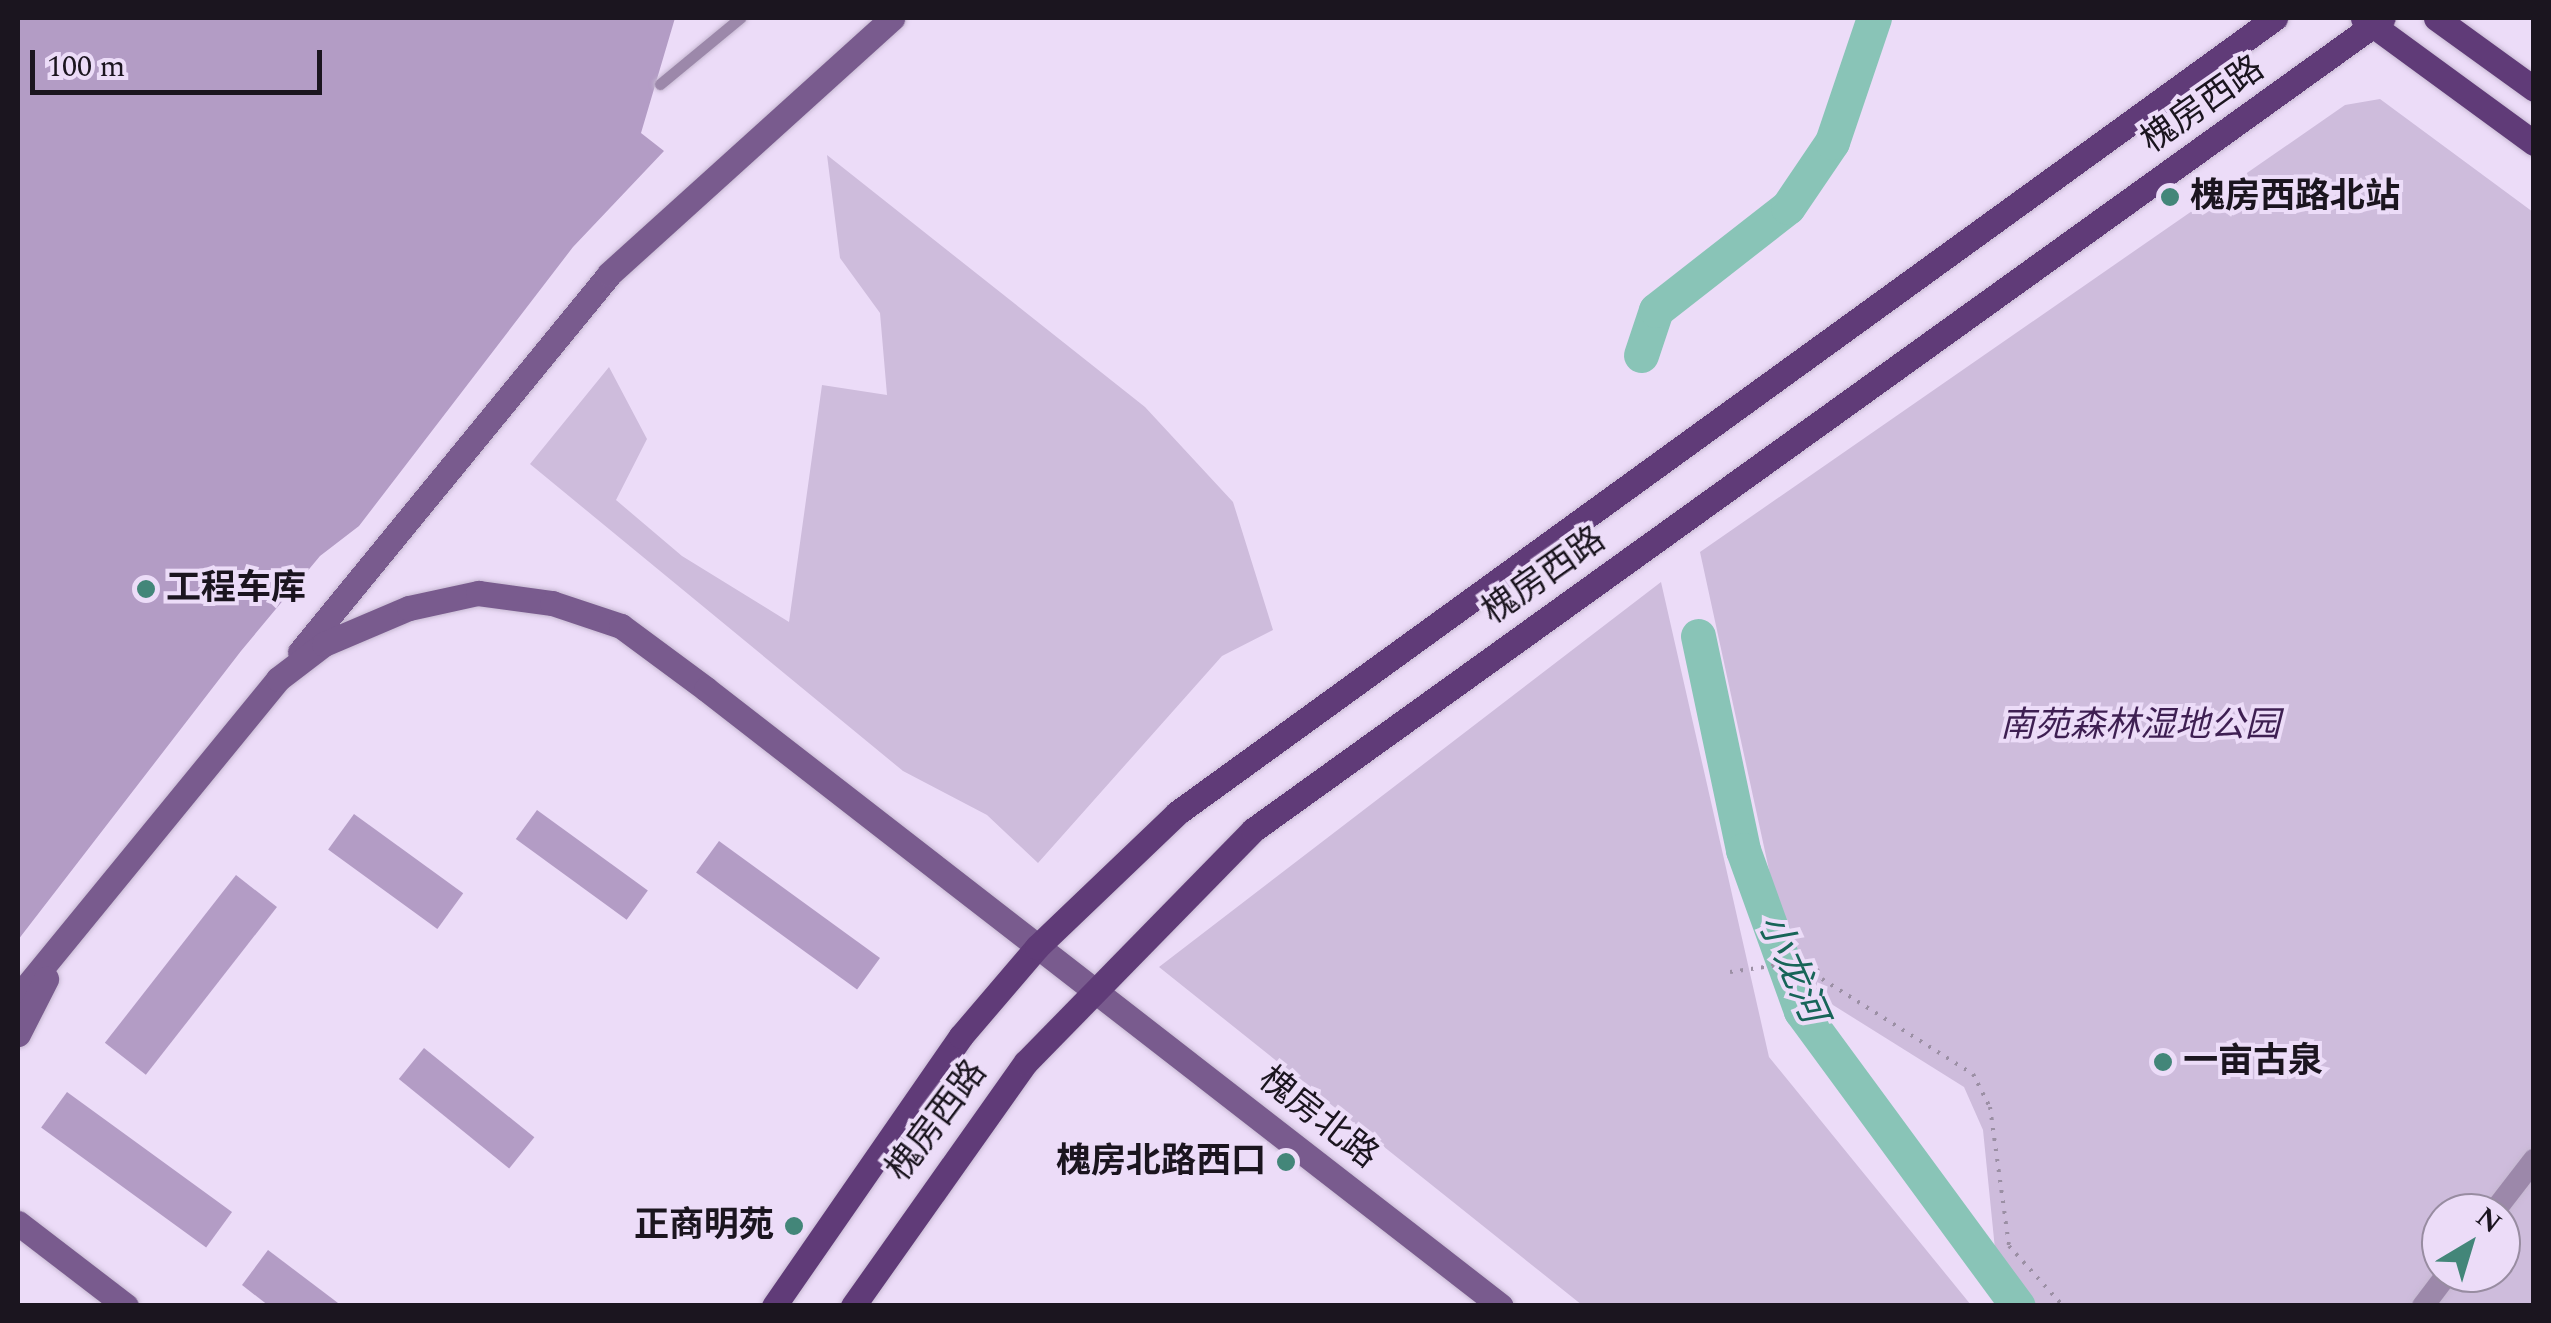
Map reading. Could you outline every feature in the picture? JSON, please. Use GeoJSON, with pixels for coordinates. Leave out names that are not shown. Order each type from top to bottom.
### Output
{"type":"FeatureCollection","features":[{"type":"Feature","properties":{"kind":"main road","name":"槐房西路"},"geometry":{"type":"LineString","coordinates":[[774,1306],[910,1103],[1037,947],[1258,746],[2275,18]]}},
{"type":"Feature","properties":{"kind":"main road"},"geometry":{"type":"LineString","coordinates":[[2436,18],[2534,89]]}},
{"type":"Feature","properties":{"kind":"main road","name":"槐房西路"},"geometry":{"type":"LineString","coordinates":[[853,1306],[920,1199],[1092,986],[1317,780],[2374,20]]}},
{"type":"Feature","properties":{"kind":"main road"},"geometry":{"type":"LineString","coordinates":[[2374,20],[2534,143]]}},
{"type":"Feature","properties":{"kind":"street"},"geometry":{"type":"LineString","coordinates":[[18,997],[608,274],[892,18]]}},
{"type":"Feature","properties":{"kind":"street","name":"槐房北路"},"geometry":{"type":"LineString","coordinates":[[278,679],[324,644],[409,608],[478,594],[604,620],[1092,986],[1501,1306]]}},
{"type":"Feature","properties":{"kind":"street"},"geometry":{"type":"LineString","coordinates":[[18,1034],[73,925]]}},
{"type":"Feature","properties":{"kind":"street"},"geometry":{"type":"LineString","coordinates":[[2508,1193],[2534,1160]]}},
{"type":"Feature","properties":{"kind":"street"},"geometry":{"type":"LineString","coordinates":[[18,1222],[126,1306]]}},
{"type":"Feature","properties":{"kind":"lane"},"geometry":{"type":"LineString","coordinates":[[660,84],[740,18]]}},
{"type":"Feature","properties":{"kind":"path"},"geometry":{"type":"LineString","coordinates":[[1730,972],[1812,960],[1822,978],[1973,1074],[1990,1107],[2010,1246],[2062,1306]]}},
{"type":"Feature","properties":{"kind":"green space","name":"南苑森林湿地公园"},"geometry":{"type":"Polygon","coordinates":[[[2380,99],[2533,212],[2533,1305],[2036,1305],[1996,1259],[1983,1130],[1964,1087],[1809,990],[1784,939],[1700,552],[2345,105],[2380,99]]]}},
{"type":"Feature","properties":{"kind":"green space"},"geometry":{"type":"Polygon","coordinates":[[[827,155],[1145,407],[1233,502],[1273,630],[1222,656],[1038,863],[987,815],[903,771],[530,464],[609,367],[647,439],[616,500],[682,556],[789,622],[822,385],[887,395],[880,313],[840,258],[827,155]]]}},
{"type":"Feature","properties":{"kind":"green space"},"geometry":{"type":"Polygon","coordinates":[[[1661,582],[1769,1057],[1971,1305],[1582,1305],[1159,967],[1661,582]]]}},
{"type":"Feature","properties":{"kind":"building"},"geometry":{"type":"Polygon","coordinates":[[[18,18],[675,18],[641,133],[664,151],[573,247],[359,526],[320,556],[241,651],[18,940],[18,18]]]}},
{"type":"Feature","properties":{"kind":"building"},"geometry":{"type":"Polygon","coordinates":[[[537,810],[648,891],[627,920],[516,839],[537,810]]]}},
{"type":"Feature","properties":{"kind":"building"},"geometry":{"type":"Polygon","coordinates":[[[354,814],[463,893],[437,929],[328,850],[354,814]]]}},
{"type":"Feature","properties":{"kind":"building"},"geometry":{"type":"Polygon","coordinates":[[[719,841],[880,958],[857,990],[696,873],[719,841]]]}},
{"type":"Feature","properties":{"kind":"building"},"geometry":{"type":"Polygon","coordinates":[[[236,875],[277,907],[146,1075],[105,1043],[236,875]]]}},
{"type":"Feature","properties":{"kind":"building"},"geometry":{"type":"Polygon","coordinates":[[[424,1048],[534,1137],[509,1168],[399,1079],[424,1048]]]}},
{"type":"Feature","properties":{"kind":"building"},"geometry":{"type":"Polygon","coordinates":[[[67,1092],[232,1212],[206,1248],[41,1128],[67,1092]]]}},
{"type":"Feature","properties":{"kind":"building"},"geometry":{"type":"Polygon","coordinates":[[[268,1250],[342,1306],[269,1306],[242,1285],[268,1250]]]}},
{"type":"Feature","properties":{"kind":"waterway","name":"小龙河"},"geometry":{"type":"LineString","coordinates":[[1641,355],[1656,310],[1788,207],[1832,142],[1874,18]]}},
{"type":"Feature","properties":{"kind":"waterway","name":"小龙河"},"geometry":{"type":"LineString","coordinates":[[1698,636],[1743,850],[1801,1011],[2018,1306]]}},
{"type":"Feature","properties":{"kind":"place","name":"槐房西路北站"},"geometry":{"type":"Point","coordinates":[2170,197]}},
{"type":"Feature","properties":{"kind":"place","name":"工程车库"},"geometry":{"type":"Point","coordinates":[146,589]}},
{"type":"Feature","properties":{"kind":"place","name":"一亩古泉"},"geometry":{"type":"Point","coordinates":[2163,1062]}},
{"type":"Feature","properties":{"kind":"place","name":"槐房北路西口"},"geometry":{"type":"Point","coordinates":[1286,1162]}},
{"type":"Feature","properties":{"kind":"place","name":"正商明苑"},"geometry":{"type":"Point","coordinates":[794,1226]}}]}
